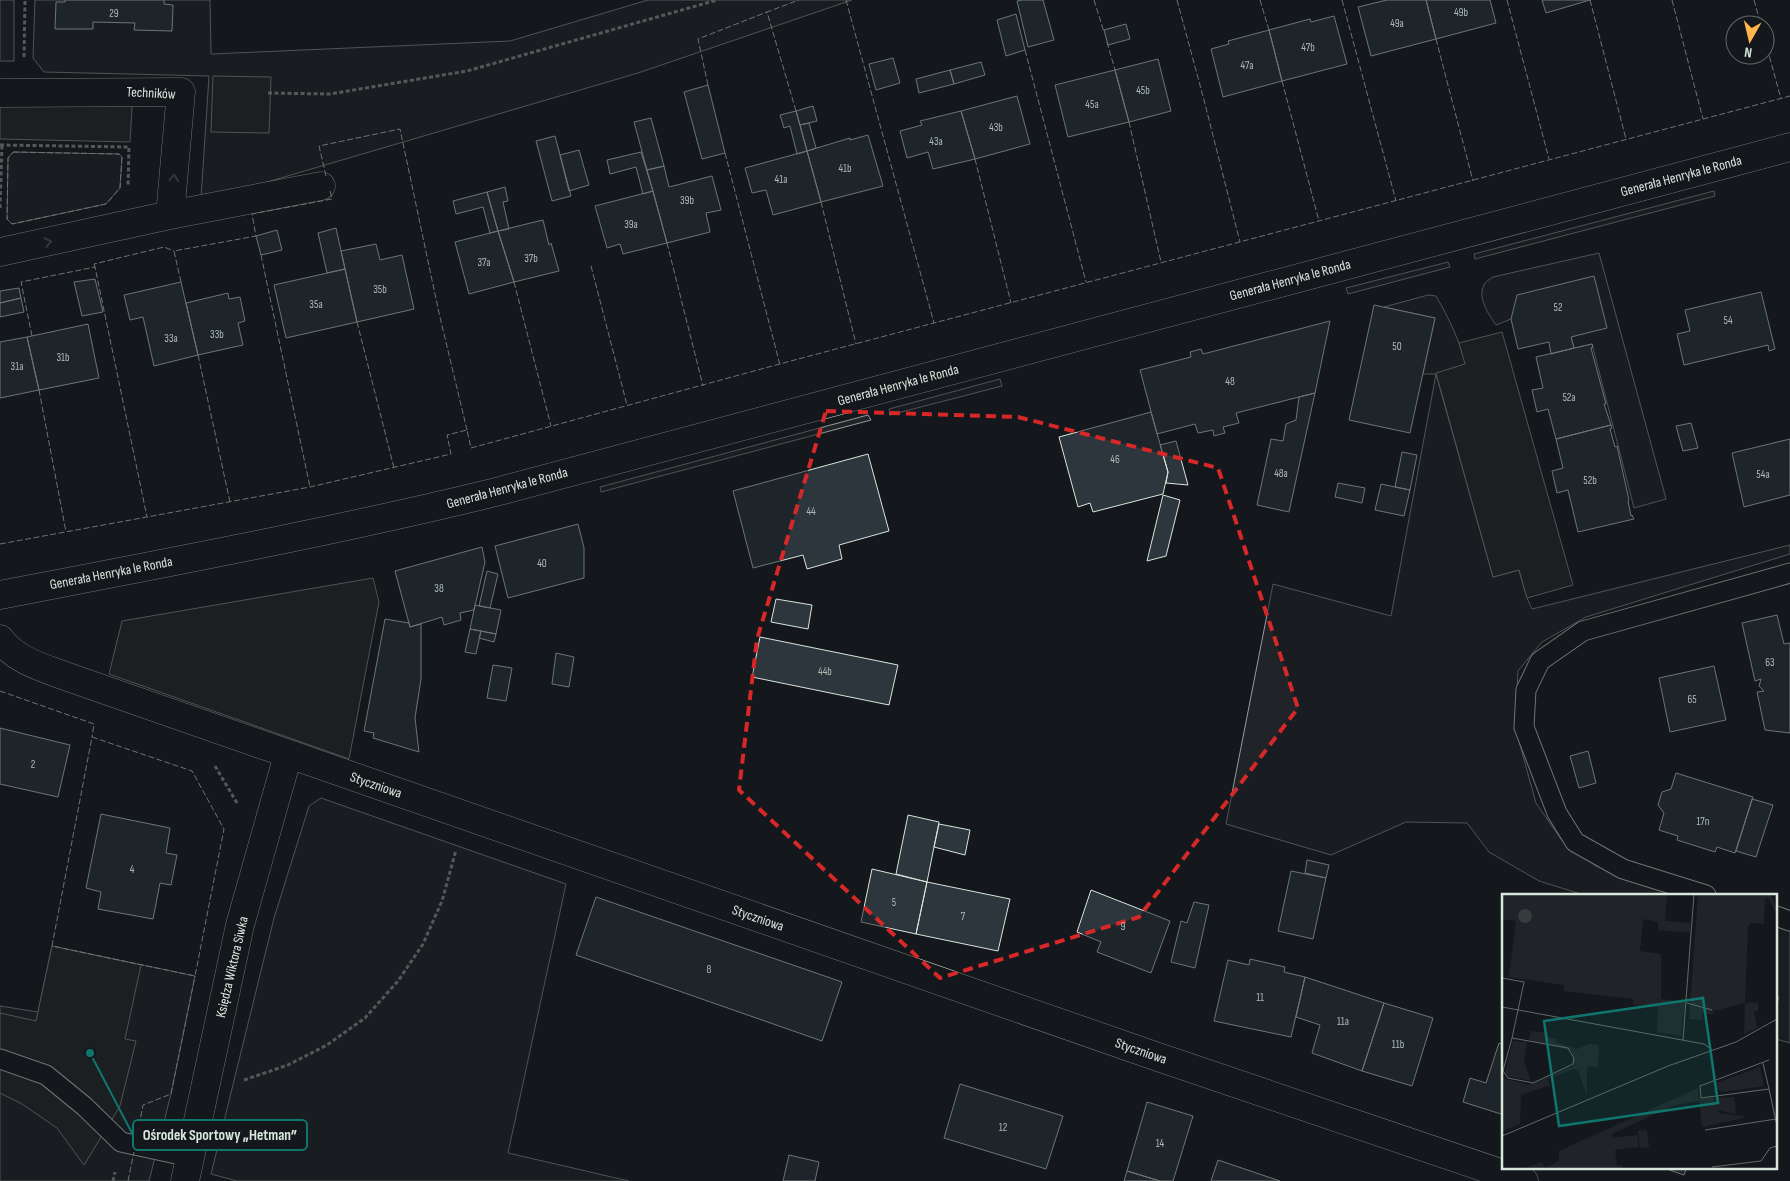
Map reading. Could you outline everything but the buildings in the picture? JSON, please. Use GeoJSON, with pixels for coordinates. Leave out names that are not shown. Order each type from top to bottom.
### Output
{"type":"FeatureCollection","features":[{"type":"Feature","properties":{"kind":"street","name":"Techników"},"geometry":{"type":"LineString","coordinates":[[0,93],[181,92],[170,215]]}},
{"type":"Feature","properties":{"kind":"street","name":"Generała Henryka le Ronda"},"geometry":{"type":"LineString","coordinates":[[0,595],[302,536],[478,496],[1790,147]]}},
{"type":"Feature","properties":{"kind":"street"},"geometry":{"type":"LineString","coordinates":[[0,252],[170,215],[321,186]]}},
{"type":"Feature","properties":{"kind":"street","name":"Styczniowa"},"geometry":{"type":"LineString","coordinates":[[0,639],[27,662],[1145,1053],[1524,1181]]}},
{"type":"Feature","properties":{"kind":"street","name":"Księdza Wiktora Siwka"},"geometry":{"type":"LineString","coordinates":[[188,1169],[240,925],[288,754]]}},
{"type":"Feature","properties":{"kind":"lane"},"geometry":{"type":"LineString","coordinates":[[1703,894],[1622,869],[1575,842],[1557,813],[1524,728],[1526,690],[1540,661],[1583,630],[1790,573]]}},
{"type":"Feature","properties":{"kind":"lane"},"geometry":{"type":"LineString","coordinates":[[1778,917],[1790,921]]}},
{"type":"Feature","properties":{"kind":"lane"},"geometry":{"type":"LineString","coordinates":[[0,1059],[46,1075],[84,1106],[120,1142],[188,1169]]}},
{"type":"Feature","properties":{"kind":"path"},"geometry":{"type":"LineString","coordinates":[[24,0],[24,58]]}},
{"type":"Feature","properties":{"kind":"path"},"geometry":{"type":"LineString","coordinates":[[268,93],[330,94],[467,71],[717,0]]}},
{"type":"Feature","properties":{"kind":"path"},"geometry":{"type":"LineString","coordinates":[[0,208],[1,145],[129,147],[128,189]]}},
{"type":"Feature","properties":{"kind":"path"},"geometry":{"type":"LineString","coordinates":[[238,1082],[288,1065],[327,1045],[365,1018],[398,981],[423,944],[442,901],[457,847]]}},
{"type":"Feature","properties":{"kind":"highlighted area"},"geometry":{"type":"Polygon","coordinates":[[[826,411],[1018,417],[1218,468],[1298,708],[1139,917],[940,978],[739,790],[757,639],[826,411]]]}},
{"type":"Feature","properties":{"kind":"shaded area"},"geometry":{"type":"Polygon","coordinates":[[[0,0],[14,0],[14,61],[0,61],[0,0]]]}},
{"type":"Feature","properties":{"kind":"shaded area"},"geometry":{"type":"Polygon","coordinates":[[[35,0],[210,0],[211,54],[510,41],[648,0],[852,0],[638,73],[223,195],[201,198],[209,76],[44,72],[33,58],[35,0]]]}},
{"type":"Feature","properties":{"kind":"shaded area"},"geometry":{"type":"Polygon","coordinates":[[[213,76],[271,77],[269,133],[211,132],[213,76]]]}},
{"type":"Feature","properties":{"kind":"shaded area"},"geometry":{"type":"Polygon","coordinates":[[[133,91],[130,142],[0,139],[0,93],[133,91]]]}},
{"type":"Feature","properties":{"kind":"shaded area"},"geometry":{"type":"Polygon","coordinates":[[[13,152],[119,154],[122,157],[120,188],[106,204],[12,224],[7,219],[8,158],[13,152]]]}},
{"type":"Feature","properties":{"kind":"shaded area"},"geometry":{"type":"Polygon","coordinates":[[[1714,191],[1715,196],[1475,259],[1474,254],[1714,191]]]}},
{"type":"Feature","properties":{"kind":"shaded area"},"geometry":{"type":"Polygon","coordinates":[[[1599,253],[1666,499],[1634,508],[1592,344],[1574,348],[1571,337],[1511,319],[1496,325],[1485,306],[1482,295],[1485,284],[1493,277],[1599,253]]]}},
{"type":"Feature","properties":{"kind":"shaded area"},"geometry":{"type":"Polygon","coordinates":[[[1448,262],[1450,267],[1348,294],[1346,288],[1448,262]]]}},
{"type":"Feature","properties":{"kind":"shaded area"},"geometry":{"type":"Polygon","coordinates":[[[1428,295],[1436,296],[1441,304],[1457,338],[1466,364],[1436,374],[1423,374],[1435,318],[1384,307],[1428,295]]]}},
{"type":"Feature","properties":{"kind":"shaded area"},"geometry":{"type":"Polygon","coordinates":[[[1502,332],[1573,585],[1527,598],[1519,570],[1493,577],[1436,373],[1465,364],[1459,343],[1502,332]]]}},
{"type":"Feature","properties":{"kind":"shaded area"},"geometry":{"type":"Polygon","coordinates":[[[1436,374],[1493,577],[1519,570],[1532,609],[1790,545],[1790,554],[1586,617],[1542,642],[1518,671],[1515,727],[1536,803],[1563,842],[1596,866],[1678,894],[1581,894],[1539,881],[1489,852],[1467,823],[1406,822],[1331,855],[1226,824],[1273,584],[1391,616],[1436,374]]]}},
{"type":"Feature","properties":{"kind":"shaded area"},"geometry":{"type":"Polygon","coordinates":[[[1000,379],[1002,386],[890,415],[889,409],[1000,379]]]}},
{"type":"Feature","properties":{"kind":"shaded area"},"geometry":{"type":"Polygon","coordinates":[[[868,415],[871,420],[601,492],[600,487],[868,415]]]}},
{"type":"Feature","properties":{"kind":"shaded area"},"geometry":{"type":"Polygon","coordinates":[[[373,578],[379,602],[349,759],[109,674],[122,621],[373,578]]]}},
{"type":"Feature","properties":{"kind":"shaded area"},"geometry":{"type":"Polygon","coordinates":[[[321,798],[566,884],[508,1153],[629,1181],[237,1181],[211,1174],[274,918],[309,806],[321,798]]]}},
{"type":"Feature","properties":{"kind":"shaded area"},"geometry":{"type":"Polygon","coordinates":[[[1778,928],[1790,931],[1790,1043],[1778,1040],[1778,928]]]}},
{"type":"Feature","properties":{"kind":"shaded area"},"geometry":{"type":"Polygon","coordinates":[[[52,946],[195,976],[171,1094],[149,1181],[0,1181],[0,1006],[38,1012],[52,946]]]}},
{"type":"Feature","properties":{"kind":"shaded area"},"geometry":{"type":"Polygon","coordinates":[[[52,946],[141,965],[125,1039],[136,1041],[120,1106],[84,1165],[57,1128],[22,1104],[0,1093],[0,1013],[36,1021],[52,946]]]}},
{"type":"Feature","properties":{"kind":"fence"},"geometry":{"type":"LineString","coordinates":[[796,111],[767,12],[799,0]]}},
{"type":"Feature","properties":{"kind":"fence"},"geometry":{"type":"LineString","coordinates":[[846,0],[934,323]]}},
{"type":"Feature","properties":{"kind":"fence"},"geometry":{"type":"LineString","coordinates":[[1094,0],[1104,32]]}},
{"type":"Feature","properties":{"kind":"fence"},"geometry":{"type":"LineString","coordinates":[[1177,0],[1240,242]]}},
{"type":"Feature","properties":{"kind":"fence"},"geometry":{"type":"LineString","coordinates":[[1260,0],[1269,30]]}},
{"type":"Feature","properties":{"kind":"fence"},"geometry":{"type":"LineString","coordinates":[[1342,0],[1396,201]]}},
{"type":"Feature","properties":{"kind":"fence"},"geometry":{"type":"LineString","coordinates":[[1507,0],[1549,159]]}},
{"type":"Feature","properties":{"kind":"fence"},"geometry":{"type":"LineString","coordinates":[[1590,0],[1626,139]]}},
{"type":"Feature","properties":{"kind":"fence"},"geometry":{"type":"LineString","coordinates":[[1672,0],[1703,119]]}},
{"type":"Feature","properties":{"kind":"fence"},"geometry":{"type":"LineString","coordinates":[[1754,0],[1758,15]]}},
{"type":"Feature","properties":{"kind":"fence"},"geometry":{"type":"LineString","coordinates":[[708,85],[698,39],[767,12]]}},
{"type":"Feature","properties":{"kind":"fence"},"geometry":{"type":"LineString","coordinates":[[1436,39],[1473,181]]}},
{"type":"Feature","properties":{"kind":"fence"},"geometry":{"type":"LineString","coordinates":[[1107,42],[1115,70]]}},
{"type":"Feature","properties":{"kind":"fence"},"geometry":{"type":"LineString","coordinates":[[1025,50],[1086,282]]}},
{"type":"Feature","properties":{"kind":"fence"},"geometry":{"type":"LineString","coordinates":[[1772,65],[1781,99]]}},
{"type":"Feature","properties":{"kind":"fence"},"geometry":{"type":"LineString","coordinates":[[1282,81],[1319,221]]}},
{"type":"Feature","properties":{"kind":"fence"},"geometry":{"type":"LineString","coordinates":[[0,544],[310,487],[451,454],[447,435],[467,430],[471,448],[787,362],[1790,96]]}},
{"type":"Feature","properties":{"kind":"fence"},"geometry":{"type":"LineString","coordinates":[[1129,122],[1161,262]]}},
{"type":"Feature","properties":{"kind":"fence"},"geometry":{"type":"LineString","coordinates":[[326,176],[319,146],[400,129],[439,313],[467,430]]}},
{"type":"Feature","properties":{"kind":"fence"},"geometry":{"type":"LineString","coordinates":[[13,152],[119,154],[122,157],[120,188],[106,204],[12,224],[7,219],[8,158],[13,152]]}},
{"type":"Feature","properties":{"kind":"fence"},"geometry":{"type":"LineString","coordinates":[[725,153],[780,365]]}},
{"type":"Feature","properties":{"kind":"fence"},"geometry":{"type":"LineString","coordinates":[[975,159],[1011,303]]}},
{"type":"Feature","properties":{"kind":"fence"},"geometry":{"type":"LineString","coordinates":[[181,282],[174,251],[256,236],[252,214],[332,199],[330,191]]}},
{"type":"Feature","properties":{"kind":"fence"},"geometry":{"type":"LineString","coordinates":[[821,202],[856,344]]}},
{"type":"Feature","properties":{"kind":"fence"},"geometry":{"type":"LineString","coordinates":[[667,243],[703,386]]}},
{"type":"Feature","properties":{"kind":"fence"},"geometry":{"type":"LineString","coordinates":[[95,267],[94,264],[164,247],[174,251]]}},
{"type":"Feature","properties":{"kind":"fence"},"geometry":{"type":"LineString","coordinates":[[261,255],[310,487]]}},
{"type":"Feature","properties":{"kind":"fence"},"geometry":{"type":"LineString","coordinates":[[591,266],[627,405]]}},
{"type":"Feature","properties":{"kind":"fence"},"geometry":{"type":"LineString","coordinates":[[32,336],[21,282],[95,267],[147,517]]}},
{"type":"Feature","properties":{"kind":"fence"},"geometry":{"type":"LineString","coordinates":[[514,282],[551,426]]}},
{"type":"Feature","properties":{"kind":"fence"},"geometry":{"type":"LineString","coordinates":[[357,322],[394,468]]}},
{"type":"Feature","properties":{"kind":"fence"},"geometry":{"type":"LineString","coordinates":[[198,355],[230,502]]}},
{"type":"Feature","properties":{"kind":"fence"},"geometry":{"type":"LineString","coordinates":[[39,390],[66,532]]}},
{"type":"Feature","properties":{"kind":"fence"},"geometry":{"type":"LineString","coordinates":[[0,691],[94,724],[92,737]]}},
{"type":"Feature","properties":{"kind":"fence"},"geometry":{"type":"LineString","coordinates":[[92,737],[192,771],[224,829],[195,976],[52,946],[92,737]]}},
{"type":"Feature","properties":{"kind":"fence"},"geometry":{"type":"LineString","coordinates":[[136,1142],[143,1105],[171,1094],[195,976]]}},
{"type":"Feature","properties":{"kind":"fence"},"geometry":{"type":"LineString","coordinates":[[128,1181],[134,1152]]}},
{"type":"Feature","properties":{"kind":"place","name":"Ośrodek Sportowy „Hetman”"},"geometry":{"type":"Point","coordinates":[90,1053]}}]}
